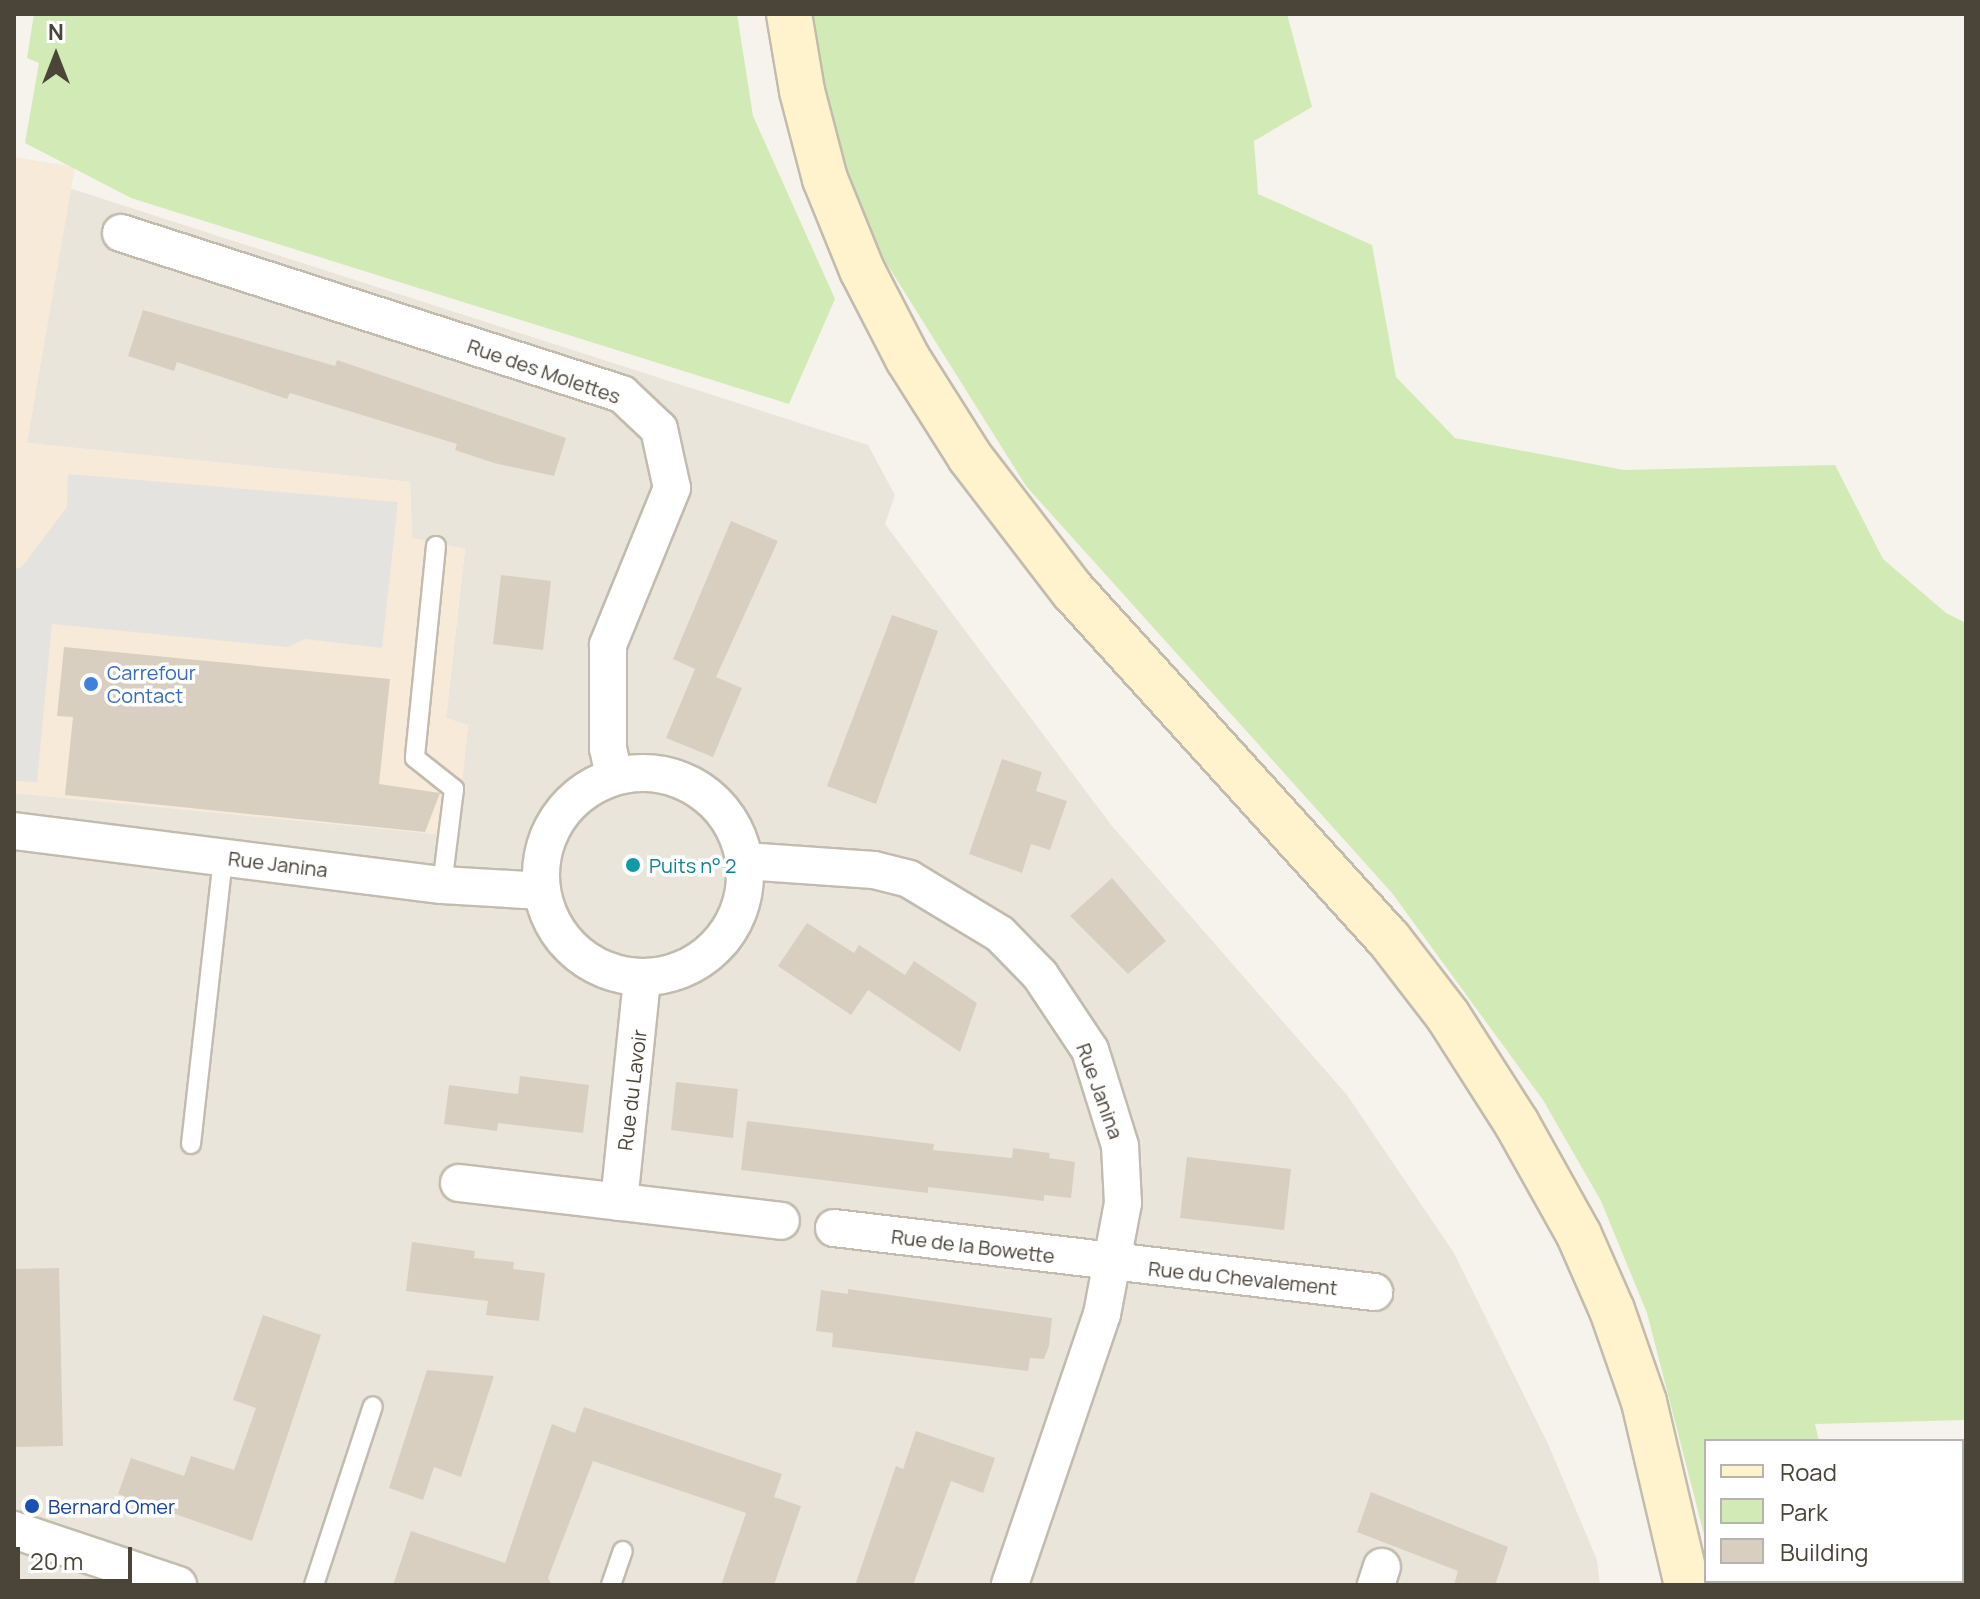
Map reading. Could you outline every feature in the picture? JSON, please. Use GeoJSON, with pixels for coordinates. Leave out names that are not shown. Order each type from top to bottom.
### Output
{"type":"FeatureCollection","features":[{"type":"Feature","properties":{"kind":"main road"},"geometry":{"type":"LineString","coordinates":[[789,14],[802,91],[825,179],[862,270],[908,359],[1002,504],[1073,591],[1388,938],[1448,1016],[1517,1124],[1579,1235],[1612,1310],[1644,1402],[1687,1585]]}},
{"type":"Feature","properties":{"kind":"street","name":"Rue des Molettes"},"geometry":{"type":"LineString","coordinates":[[121,233],[622,394],[659,429],[672,488],[608,645],[608,748],[614,776]]}},
{"type":"Feature","properties":{"kind":"street"},"geometry":{"type":"LineString","coordinates":[[663,774],[708,795],[738,834],[745,861],[741,907],[715,948],[672,973],[642,978],[599,968],[579,955],[549,916],[542,891],[540,867],[556,820],[572,801],[614,776],[663,774]]}},
{"type":"Feature","properties":{"kind":"street","name":"Rue Janina"},"geometry":{"type":"LineString","coordinates":[[14,831],[442,885],[542,891]]}},
{"type":"Feature","properties":{"kind":"street","name":"Rue Janina"},"geometry":{"type":"LineString","coordinates":[[745,861],[874,870],[909,879],[1000,934],[1040,975],[1090,1050],[1120,1146],[1123,1203],[1102,1314],[1011,1583]]}},
{"type":"Feature","properties":{"kind":"street","name":"Rue du Lavoir"},"geometry":{"type":"LineString","coordinates":[[619,1202],[642,978]]}},
{"type":"Feature","properties":{"kind":"street"},"geometry":{"type":"LineString","coordinates":[[459,1183],[781,1221]]}},
{"type":"Feature","properties":{"kind":"street","name":"Rue de la Bowette"},"geometry":{"type":"LineString","coordinates":[[834,1228],[1112,1264]]}},
{"type":"Feature","properties":{"kind":"street","name":"Rue du Chevalement"},"geometry":{"type":"LineString","coordinates":[[1112,1264],[1374,1292]]}},
{"type":"Feature","properties":{"kind":"street"},"geometry":{"type":"LineString","coordinates":[[14,1530],[178,1585]]}},
{"type":"Feature","properties":{"kind":"lane"},"geometry":{"type":"LineString","coordinates":[[436,546],[415,758],[454,789],[442,885]]}},
{"type":"Feature","properties":{"kind":"lane"},"geometry":{"type":"LineString","coordinates":[[191,1144],[223,857]]}},
{"type":"Feature","properties":{"kind":"lane"},"geometry":{"type":"LineString","coordinates":[[314,1585],[373,1406]]}},
{"type":"Feature","properties":{"kind":"lane"},"geometry":{"type":"LineString","coordinates":[[611,1585],[623,1551]]}},
{"type":"Feature","properties":{"kind":"shaded area"},"geometry":{"type":"Polygon","coordinates":[[[14,157],[75,167],[27,443],[410,482],[412,538],[465,549],[446,718],[468,725],[457,836],[14,793],[14,157]]]}},
{"type":"Feature","properties":{"kind":"shaded area"},"geometry":{"type":"Polygon","coordinates":[[[69,188],[868,445],[895,495],[885,524],[1112,826],[1347,1095],[1454,1253],[1549,1446],[1597,1560],[1600,1585],[14,1585],[14,793],[456,836],[468,726],[446,718],[465,549],[412,538],[410,482],[27,443],[69,188]]]}},
{"type":"Feature","properties":{"kind":"shaded area"},"geometry":{"type":"Polygon","coordinates":[[[68,474],[398,502],[382,648],[305,639],[288,647],[52,624],[37,782],[14,781],[14,568],[21,568],[67,507],[68,474]]]}},
{"type":"Feature","properties":{"kind":"green space"},"geometry":{"type":"Polygon","coordinates":[[[34,14],[737,14],[753,116],[835,299],[789,404],[131,198],[25,143],[39,63],[27,58],[34,14]]]}},
{"type":"Feature","properties":{"kind":"green space"},"geometry":{"type":"Polygon","coordinates":[[[809,14],[1287,14],[1312,107],[1254,141],[1258,194],[1372,245],[1396,377],[1455,438],[1624,470],[1835,465],[1883,559],[1946,613],[1966,623],[1966,1420],[1815,1424],[1819,1439],[1704,1439],[1704,1534],[1647,1313],[1601,1201],[1543,1100],[1392,893],[1026,486],[885,261],[846,173],[809,14]]]}},
{"type":"Feature","properties":{"kind":"green space"},"geometry":{"type":"Polygon","coordinates":[[[1716,1583],[1863,1585],[1716,1585],[1716,1583]]]}},
{"type":"Feature","properties":{"kind":"building"},"geometry":{"type":"Polygon","coordinates":[[[143,310],[335,366],[337,360],[566,438],[554,476],[494,463],[455,450],[457,444],[290,393],[287,399],[177,362],[174,371],[128,356],[143,310]]]}},
{"type":"Feature","properties":{"kind":"building"},"geometry":{"type":"Polygon","coordinates":[[[731,521],[778,541],[716,677],[742,688],[713,757],[666,738],[695,669],[673,659],[731,521]]]}},
{"type":"Feature","properties":{"kind":"building"},"geometry":{"type":"Polygon","coordinates":[[[501,575],[551,581],[543,650],[493,644],[501,575]]]}},
{"type":"Feature","properties":{"kind":"building"},"geometry":{"type":"Polygon","coordinates":[[[892,615],[938,631],[876,804],[827,786],[892,615]]]}},
{"type":"Feature","properties":{"kind":"building"},"geometry":{"type":"Polygon","coordinates":[[[64,647],[390,679],[379,784],[440,793],[425,832],[65,795],[73,717],[57,716],[64,647]]]}},
{"type":"Feature","properties":{"kind":"building"},"geometry":{"type":"Polygon","coordinates":[[[1002,759],[1042,772],[1036,791],[1067,801],[1050,850],[1031,844],[1022,873],[969,854],[1002,759]]]}},
{"type":"Feature","properties":{"kind":"building"},"geometry":{"type":"Polygon","coordinates":[[[1112,878],[1166,941],[1128,974],[1070,916],[1112,878]]]}},
{"type":"Feature","properties":{"kind":"building"},"geometry":{"type":"Polygon","coordinates":[[[807,923],[854,953],[859,945],[905,975],[914,961],[977,1003],[960,1052],[868,990],[851,1015],[778,966],[807,923]]]}},
{"type":"Feature","properties":{"kind":"building"},"geometry":{"type":"Polygon","coordinates":[[[520,1076],[589,1085],[583,1133],[498,1123],[497,1131],[444,1124],[449,1085],[518,1094],[520,1076]]]}},
{"type":"Feature","properties":{"kind":"building"},"geometry":{"type":"Polygon","coordinates":[[[676,1082],[738,1089],[733,1138],[671,1130],[676,1082]]]}},
{"type":"Feature","properties":{"kind":"building"},"geometry":{"type":"Polygon","coordinates":[[[747,1121],[934,1144],[933,1150],[1012,1158],[1013,1148],[1050,1153],[1049,1158],[1075,1162],[1071,1198],[1044,1195],[1044,1201],[928,1187],[928,1193],[741,1170],[747,1121]]]}},
{"type":"Feature","properties":{"kind":"building"},"geometry":{"type":"Polygon","coordinates":[[[1187,1157],[1291,1169],[1284,1230],[1180,1218],[1187,1157]]]}},
{"type":"Feature","properties":{"kind":"building"},"geometry":{"type":"Polygon","coordinates":[[[412,1242],[475,1251],[474,1258],[514,1262],[513,1269],[545,1273],[539,1321],[486,1315],[488,1301],[406,1291],[412,1242]]]}},
{"type":"Feature","properties":{"kind":"building"},"geometry":{"type":"Polygon","coordinates":[[[59,1268],[63,1446],[14,1447],[15,1269],[59,1268]]]}},
{"type":"Feature","properties":{"kind":"building"},"geometry":{"type":"Polygon","coordinates":[[[848,1289],[1052,1318],[1049,1346],[1044,1359],[1030,1358],[1028,1371],[832,1347],[833,1333],[816,1331],[821,1290],[848,1294],[848,1289]]]}},
{"type":"Feature","properties":{"kind":"building"},"geometry":{"type":"Polygon","coordinates":[[[263,1315],[321,1335],[252,1541],[118,1494],[131,1458],[184,1476],[191,1456],[234,1470],[256,1408],[233,1400],[263,1315]]]}},
{"type":"Feature","properties":{"kind":"building"},"geometry":{"type":"Polygon","coordinates":[[[427,1370],[494,1376],[461,1477],[434,1467],[423,1500],[389,1488],[427,1370]]]}},
{"type":"Feature","properties":{"kind":"building"},"geometry":{"type":"Polygon","coordinates":[[[584,1407],[782,1474],[774,1497],[801,1506],[774,1585],[721,1585],[746,1513],[593,1461],[548,1578],[552,1585],[393,1585],[411,1531],[505,1563],[552,1424],[575,1433],[584,1407]]]}},
{"type":"Feature","properties":{"kind":"building"},"geometry":{"type":"Polygon","coordinates":[[[916,1431],[995,1458],[983,1493],[951,1481],[913,1585],[855,1585],[896,1466],[903,1469],[916,1431]]]}},
{"type":"Feature","properties":{"kind":"building"},"geometry":{"type":"Polygon","coordinates":[[[1371,1492],[1508,1547],[1495,1585],[1454,1585],[1458,1571],[1357,1532],[1371,1492]]]}},
{"type":"Feature","properties":{"kind":"place","name":"Carrefour Contact"},"geometry":{"type":"Point","coordinates":[91,684]}},
{"type":"Feature","properties":{"kind":"place","name":"Puits n° 2"},"geometry":{"type":"Point","coordinates":[633,865]}},
{"type":"Feature","properties":{"kind":"place","name":"Bernard Omer"},"geometry":{"type":"Point","coordinates":[32,1506]}}]}
